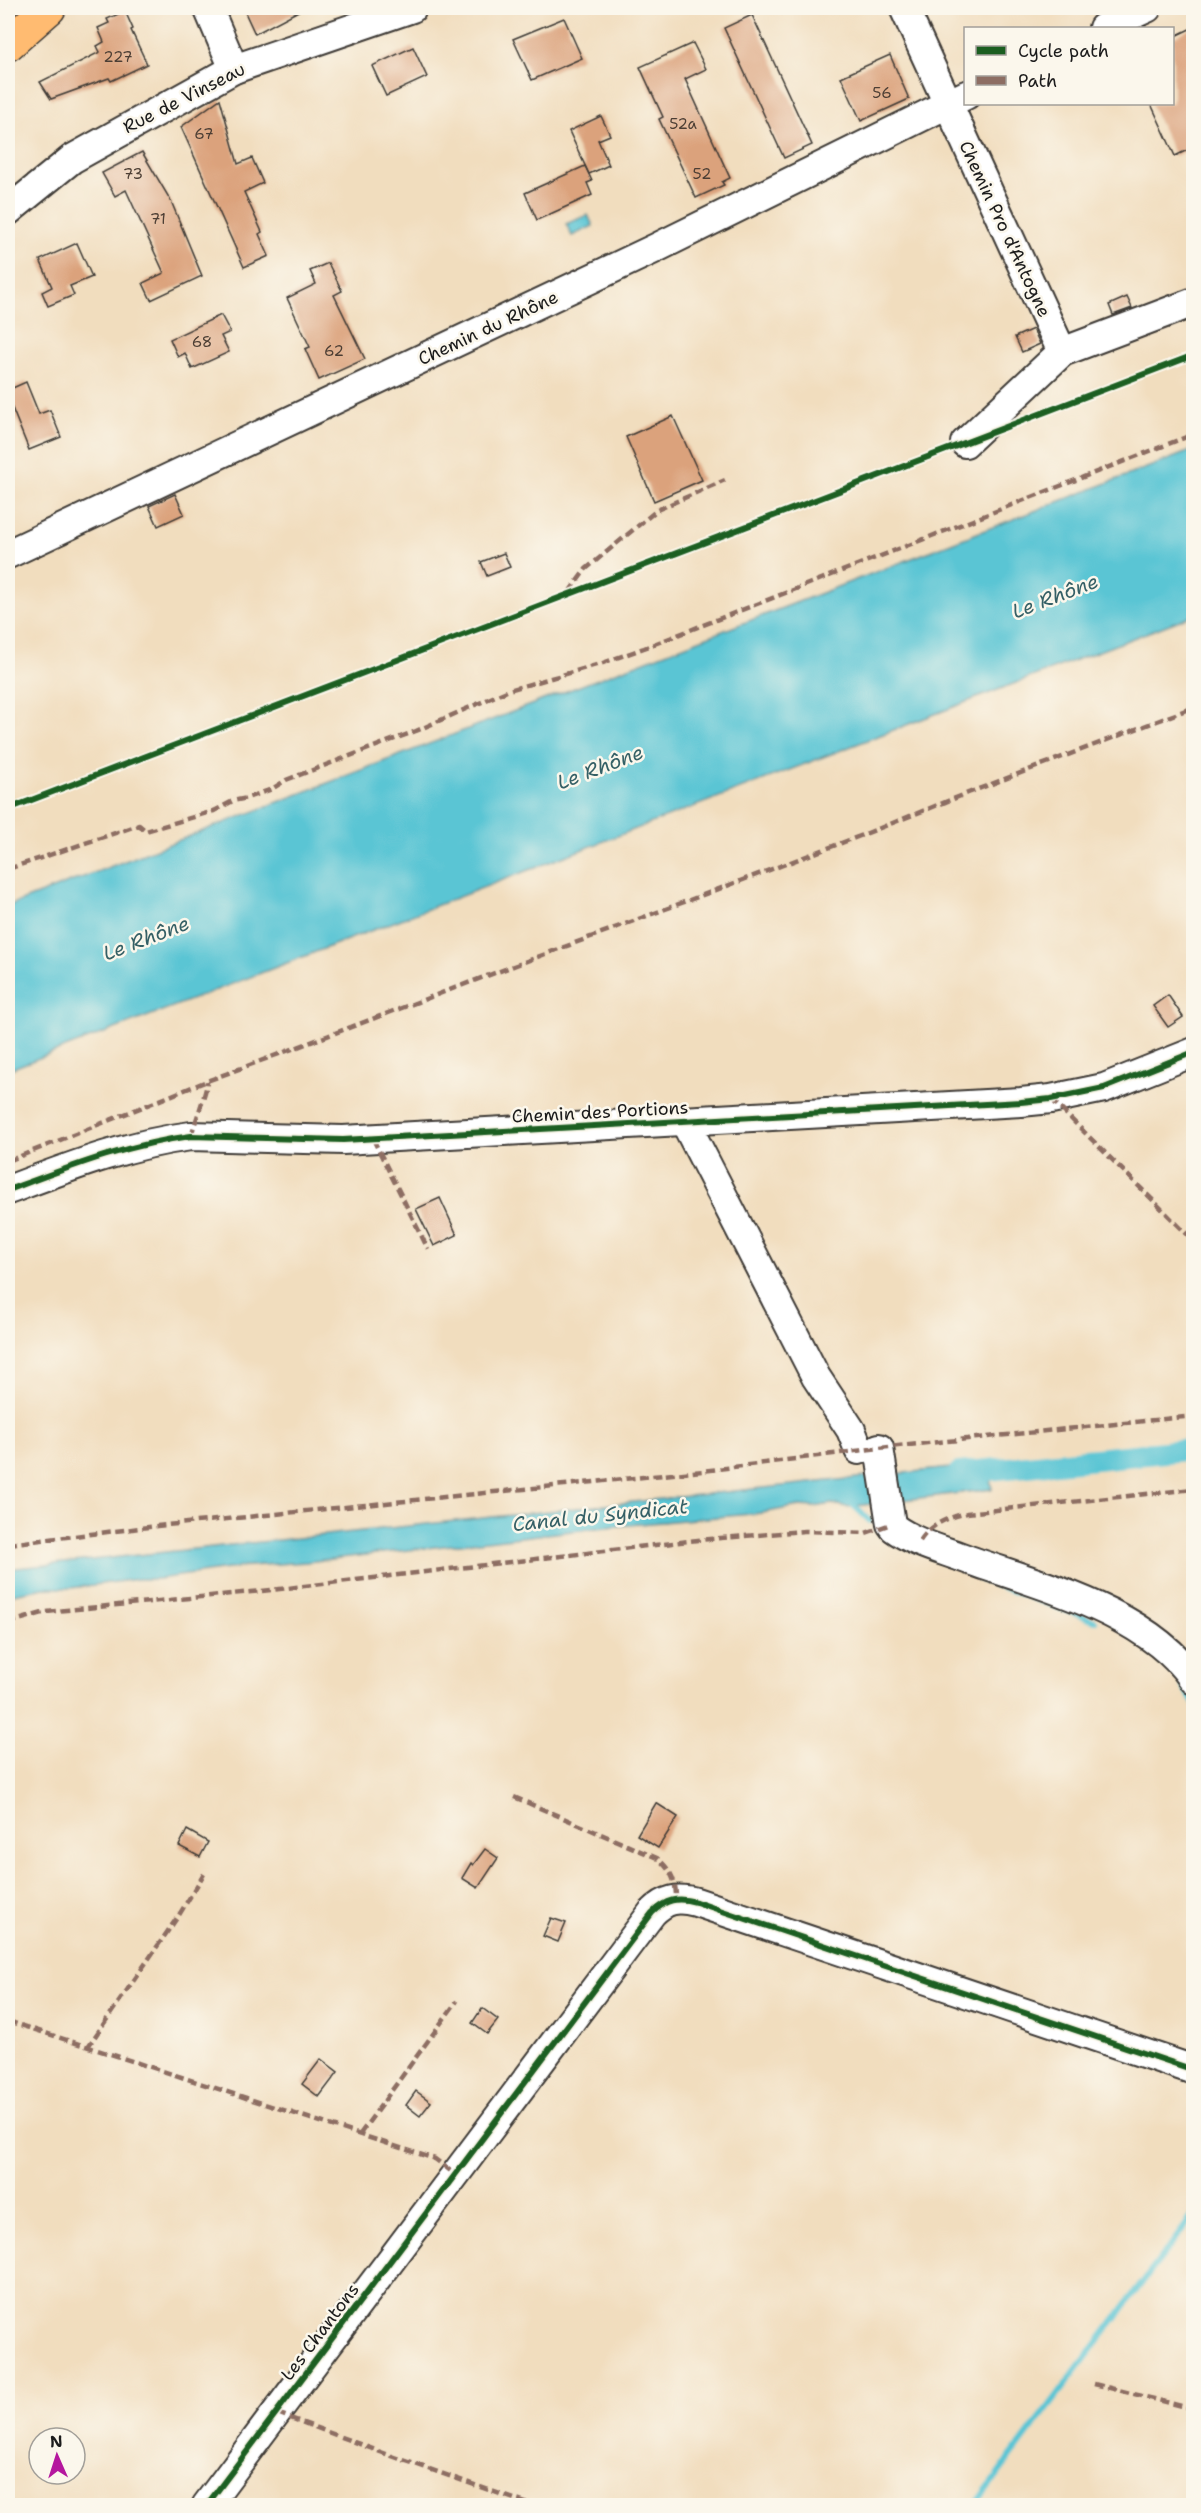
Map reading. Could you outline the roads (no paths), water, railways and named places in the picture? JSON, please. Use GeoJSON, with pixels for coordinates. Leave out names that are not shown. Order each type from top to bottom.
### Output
{"type":"FeatureCollection","features":[{"type":"Feature","properties":{"kind":"main road"},"geometry":{"type":"LineString","coordinates":[[8,44],[49,8]]}},
{"type":"Feature","properties":{"kind":"street"},"geometry":{"type":"LineString","coordinates":[[208,8],[234,69]]}},
{"type":"Feature","properties":{"kind":"street","name":"Rue de Vinseau"},"geometry":{"type":"LineString","coordinates":[[8,211],[72,159],[234,69],[412,8]]}},
{"type":"Feature","properties":{"kind":"street","name":"Chemin Pro d'Antogne"},"geometry":{"type":"LineString","coordinates":[[904,8],[956,99],[1062,352]]}},
{"type":"Feature","properties":{"kind":"street"},"geometry":{"type":"LineString","coordinates":[[1105,27],[1147,8]]}},
{"type":"Feature","properties":{"kind":"street","name":"Chemin du Rhône"},"geometry":{"type":"LineString","coordinates":[[8,554],[656,248],[956,99]]}},
{"type":"Feature","properties":{"kind":"street"},"geometry":{"type":"LineString","coordinates":[[965,443],[1062,352],[1194,303]]}},
{"type":"Feature","properties":{"kind":"street","name":"Chemin des Portions"},"geometry":{"type":"LineString","coordinates":[[8,1191],[103,1156],[165,1140],[191,1136],[343,1140],[1051,1100],[1104,1088],[1194,1052]]}},
{"type":"Feature","properties":{"kind":"street"},"geometry":{"type":"LineString","coordinates":[[685,1122],[816,1377],[851,1430],[873,1451],[891,1524],[898,1531],[920,1541],[1079,1600],[1132,1624],[1160,1643],[1194,1680]]}},
{"type":"Feature","properties":{"kind":"street","name":"Les Chantons"},"geometry":{"type":"LineString","coordinates":[[206,2505],[652,1913],[663,1904],[676,1898],[696,1902],[1194,2070]]}},
{"type":"Feature","properties":{"kind":"water"},"geometry":{"type":"Polygon","coordinates":[[[588,215],[593,226],[572,236],[566,224],[588,215]]]}},
{"type":"Feature","properties":{"kind":"water","name":"Le Rhône"},"geometry":{"type":"Polygon","coordinates":[[[1193,450],[1193,615],[8,1070],[8,906],[1193,450]]]}},
{"type":"Feature","properties":{"kind":"water","name":"Canal du Syndicat"},"geometry":{"type":"Polygon","coordinates":[[[987,1464],[992,1489],[847,1507],[832,1504],[814,1507],[799,1506],[762,1513],[606,1527],[306,1562],[248,1566],[158,1579],[138,1579],[71,1588],[44,1588],[8,1595],[8,1569],[987,1464]]]}},
{"type":"Feature","properties":{"kind":"waterway","name":"Canal du Syndicat"},"geometry":{"type":"LineString","coordinates":[[959,1473],[1194,1449]]}},
{"type":"Feature","properties":{"kind":"waterway"},"geometry":{"type":"LineString","coordinates":[[849,1501],[870,1521]]}},
{"type":"Feature","properties":{"kind":"waterway"},"geometry":{"type":"LineString","coordinates":[[980,1579],[1095,1621]]}},
{"type":"Feature","properties":{"kind":"waterway"},"geometry":{"type":"LineString","coordinates":[[1183,1686],[1194,1703]]}},
{"type":"Feature","properties":{"kind":"waterway"},"geometry":{"type":"LineString","coordinates":[[974,2506],[1194,2214]]}}]}
